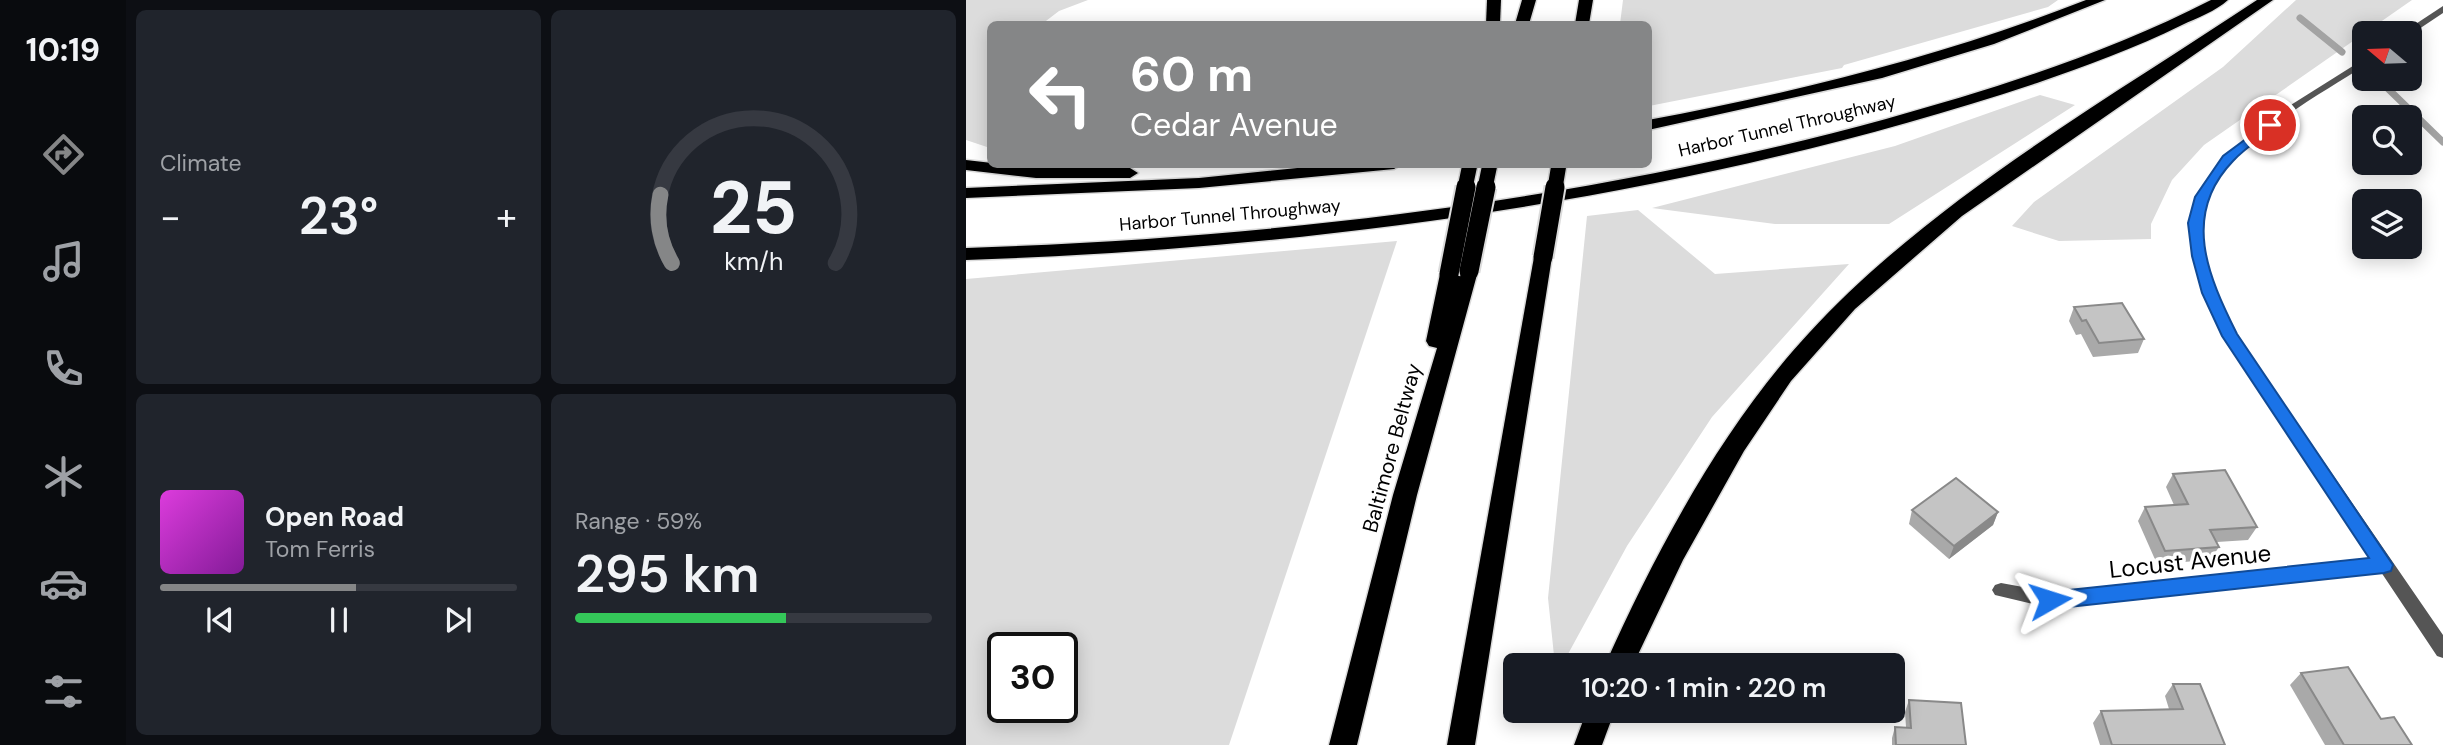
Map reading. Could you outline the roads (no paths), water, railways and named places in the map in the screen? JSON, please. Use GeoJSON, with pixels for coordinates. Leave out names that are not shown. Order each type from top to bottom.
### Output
{"type":"FeatureCollection","features":[{"type":"Feature","properties":{"kind":"highway"},"geometry":{"type":"LineString","coordinates":[[1493,21],[1494,0]]}},
{"type":"Feature","properties":{"kind":"highway"},"geometry":{"type":"LineString","coordinates":[[1523,21],[1529,0]]}},
{"type":"Feature","properties":{"kind":"highway"},"geometry":{"type":"LineString","coordinates":[[1582,21],[1586,0]]}},
{"type":"Feature","properties":{"kind":"highway","name":"Harbor Tunnel Throughway"},"geometry":{"type":"LineString","coordinates":[[1652,124],[1846,82],[1984,42],[2098,0]]}},
{"type":"Feature","properties":{"kind":"highway","name":"Harbor Tunnel Throughway"},"geometry":{"type":"LineString","coordinates":[[966,254],[1178,243],[1357,224],[1624,184],[1690,171],[1907,120],[2031,81],[2138,40],[2221,0]]}},
{"type":"Feature","properties":{"kind":"highway"},"geometry":{"type":"LineString","coordinates":[[1625,653],[1673,551],[1732,449],[1785,375],[1838,314],[1902,252],[1968,200],[2266,0]]}},
{"type":"Feature","properties":{"kind":"highway"},"geometry":{"type":"LineString","coordinates":[[966,166],[1036,173],[1102,174],[1314,168]]}},
{"type":"Feature","properties":{"kind":"highway","name":"Harbor Tunnel Throughway"},"geometry":{"type":"LineString","coordinates":[[966,194],[1199,183],[1363,168]]}},
{"type":"Feature","properties":{"kind":"highway"},"geometry":{"type":"LineString","coordinates":[[1459,272],[1470,168]]}},
{"type":"Feature","properties":{"kind":"highway"},"geometry":{"type":"LineString","coordinates":[[1459,272],[1489,168]]}},
{"type":"Feature","properties":{"kind":"highway"},"geometry":{"type":"LineString","coordinates":[[1461,745],[1558,168]]}},
{"type":"Feature","properties":{"kind":"highway","name":"Baltimore Beltway"},"geometry":{"type":"LineString","coordinates":[[1343,745],[1459,272]]}},
{"type":"Feature","properties":{"kind":"highway"},"geometry":{"type":"LineString","coordinates":[[1588,745],[1596,723]]}},
{"type":"Feature","properties":{"kind":"street"},"geometry":{"type":"LineString","coordinates":[[2422,23],[2443,9]]}},
{"type":"Feature","properties":{"kind":"street"},"geometry":{"type":"LineString","coordinates":[[2352,70],[2270,125],[2228,159],[2202,197],[2195,223],[2209,293],[2230,336],[2443,650]]}},
{"type":"Feature","properties":{"kind":"street","name":"Locust Avenue"},"geometry":{"type":"LineString","coordinates":[[2001,590],[2050,600],[2384,565]]}},
{"type":"Feature","properties":{"kind":"waterway"},"geometry":{"type":"LineString","coordinates":[[2300,18],[2342,52]]}},
{"type":"Feature","properties":{"kind":"waterway"},"geometry":{"type":"LineString","coordinates":[[2390,91],[2443,142]]}}]}
